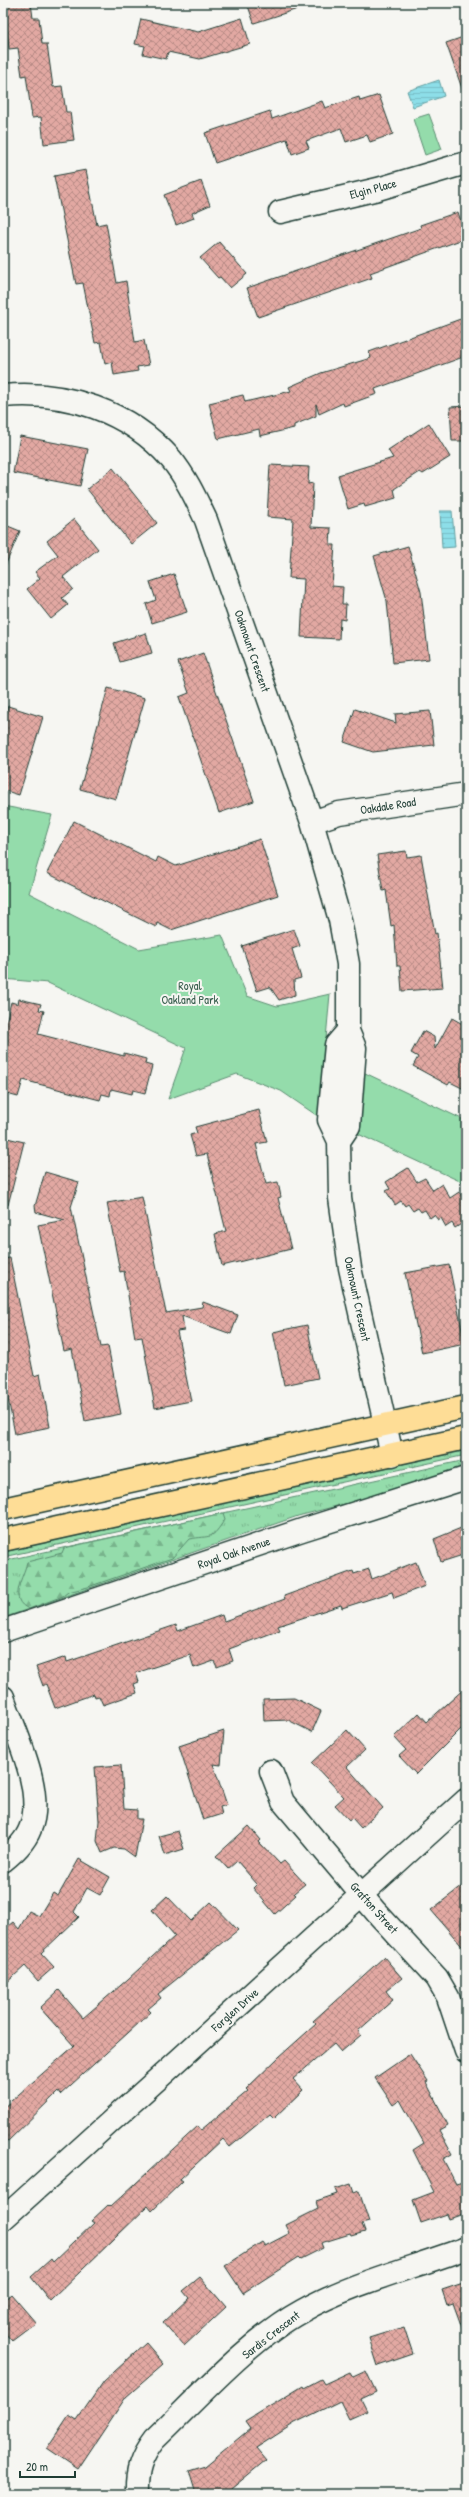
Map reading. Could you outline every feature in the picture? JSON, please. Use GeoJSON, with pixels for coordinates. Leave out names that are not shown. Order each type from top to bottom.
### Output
{"type":"FeatureCollection","features":[{"type":"Feature","properties":{"kind":"main road"},"geometry":{"type":"LineString","coordinates":[[3,1509],[466,1407]]}},
{"type":"Feature","properties":{"kind":"main road"},"geometry":{"type":"LineString","coordinates":[[3,1540],[466,1438]]}},
{"type":"Feature","properties":{"kind":"street","name":"Elgin Place"},"geometry":{"type":"LineString","coordinates":[[280,212],[378,189],[466,163]]}},
{"type":"Feature","properties":{"kind":"street","name":"Oakmount Crescent"},"geometry":{"type":"LineString","coordinates":[[3,396],[48,395],[73,399],[101,409],[128,423],[154,442],[171,460],[191,488],[206,520],[312,822],[337,902],[344,938],[349,989],[348,1031],[355,1048],[349,1126],[340,1140],[340,1198],[348,1261],[392,1455]]}},
{"type":"Feature","properties":{"kind":"street","name":"Oakdale Road"},"geometry":{"type":"LineString","coordinates":[[312,822],[339,813],[466,794]]}},
{"type":"Feature","properties":{"kind":"street","name":"Royal Oak Avenue"},"geometry":{"type":"LineString","coordinates":[[3,1631],[302,1530],[466,1478]]}},
{"type":"Feature","properties":{"kind":"street"},"geometry":{"type":"LineString","coordinates":[[3,1696],[33,1785],[35,1806],[34,1819],[24,1841],[3,1861]]}},
{"type":"Feature","properties":{"kind":"street","name":"Grafton Street"},"geometry":{"type":"LineString","coordinates":[[271,1771],[283,1802],[362,1895],[437,1978],[448,1997],[466,2051]]}},
{"type":"Feature","properties":{"kind":"street","name":"Forglen Drive"},"geometry":{"type":"LineString","coordinates":[[3,2219],[466,1800]]}},
{"type":"Feature","properties":{"kind":"street","name":"Sardis Crescent"},"geometry":{"type":"LineString","coordinates":[[137,2494],[138,2471],[147,2450],[154,2440],[272,2332],[301,2311],[333,2296],[466,2248]]}},
{"type":"Feature","properties":{"kind":"green space"},"geometry":{"type":"Polygon","coordinates":[[[429,114],[442,149],[425,155],[413,119],[429,114]]]}},
{"type":"Feature","properties":{"kind":"green space","name":"Royal Oakland Park"},"geometry":{"type":"Polygon","coordinates":[[[3,806],[52,815],[29,893],[139,949],[222,935],[247,996],[277,1006],[330,994],[319,1117],[281,1091],[237,1074],[168,1099],[186,1048],[48,983],[3,979],[3,806]]]}},
{"type":"Feature","properties":{"kind":"green space"},"geometry":{"type":"Polygon","coordinates":[[[363,1072],[466,1121],[466,1184],[356,1133],[363,1072]]]}},
{"type":"Feature","properties":{"kind":"green space"},"geometry":{"type":"Polygon","coordinates":[[[466,1450],[466,1455],[3,1557],[3,1552],[466,1450]]]}},
{"type":"Feature","properties":{"kind":"green space"},"geometry":{"type":"Polygon","coordinates":[[[466,1460],[466,1468],[391,1492],[298,1516],[3,1618],[3,1561],[466,1460]]]}},
{"type":"Feature","properties":{"kind":"green space"},"geometry":{"type":"Polygon","coordinates":[[[223,1513],[225,1519],[214,1534],[207,1537],[189,1539],[172,1558],[88,1587],[68,1592],[63,1596],[29,1609],[22,1605],[19,1600],[19,1588],[27,1562],[62,1553],[64,1548],[223,1513]]]}},
{"type":"Feature","properties":{"kind":"water"},"geometry":{"type":"Polygon","coordinates":[[[439,80],[444,96],[413,107],[407,91],[439,80]]]}},
{"type":"Feature","properties":{"kind":"water"},"geometry":{"type":"Polygon","coordinates":[[[440,511],[452,511],[455,547],[442,548],[440,511]]]}},
{"type":"Feature","properties":{"kind":"building"},"geometry":{"type":"Polygon","coordinates":[[[3,3],[31,3],[33,18],[39,18],[42,44],[47,44],[53,87],[62,86],[66,112],[70,112],[74,140],[44,144],[41,117],[32,118],[26,75],[22,76],[18,48],[9,49],[6,21],[3,21],[3,3]]]}},
{"type":"Feature","properties":{"kind":"building"},"geometry":{"type":"Polygon","coordinates":[[[247,3],[307,3],[307,6],[254,23],[247,3]]]}},
{"type":"Feature","properties":{"kind":"building"},"geometry":{"type":"Polygon","coordinates":[[[242,18],[250,44],[200,59],[168,52],[166,59],[143,54],[145,46],[135,44],[141,19],[198,32],[242,18]]]}},
{"type":"Feature","properties":{"kind":"building"},"geometry":{"type":"Polygon","coordinates":[[[466,36],[466,94],[464,94],[446,43],[466,36]]]}},
{"type":"Feature","properties":{"kind":"building"},"geometry":{"type":"Polygon","coordinates":[[[379,95],[393,134],[370,142],[367,135],[346,142],[341,128],[306,141],[309,148],[292,154],[287,139],[215,163],[205,133],[270,111],[272,119],[322,101],[325,108],[359,97],[360,101],[379,95]]]}},
{"type":"Feature","properties":{"kind":"building"},"geometry":{"type":"Polygon","coordinates":[[[86,170],[97,225],[106,223],[117,283],[126,281],[135,342],[144,340],[149,365],[137,367],[138,371],[114,375],[112,362],[105,364],[101,342],[95,343],[83,283],[76,284],[54,176],[86,170]]]}},
{"type":"Feature","properties":{"kind":"building"},"geometry":{"type":"Polygon","coordinates":[[[201,181],[210,205],[192,213],[194,218],[176,225],[164,195],[201,181]]]}},
{"type":"Feature","properties":{"kind":"building"},"geometry":{"type":"Polygon","coordinates":[[[458,212],[466,238],[370,273],[372,278],[258,317],[247,288],[421,228],[420,225],[458,212]]]}},
{"type":"Feature","properties":{"kind":"building"},"geometry":{"type":"Polygon","coordinates":[[[219,242],[247,274],[230,288],[220,277],[218,278],[200,258],[219,242]]]}},
{"type":"Feature","properties":{"kind":"building"},"geometry":{"type":"Polygon","coordinates":[[[466,317],[466,356],[375,389],[377,394],[344,406],[343,403],[319,414],[316,404],[316,416],[294,425],[294,428],[260,436],[259,429],[218,439],[209,403],[243,395],[245,402],[291,391],[289,387],[321,373],[371,358],[369,352],[466,317]]]}},
{"type":"Feature","properties":{"kind":"building"},"geometry":{"type":"Polygon","coordinates":[[[466,406],[466,441],[452,441],[450,407],[466,406]]]}},
{"type":"Feature","properties":{"kind":"building"},"geometry":{"type":"Polygon","coordinates":[[[429,423],[450,457],[423,474],[420,472],[394,489],[396,498],[365,507],[364,504],[348,509],[338,475],[393,458],[388,450],[429,423]]]}},
{"type":"Feature","properties":{"kind":"building"},"geometry":{"type":"Polygon","coordinates":[[[20,436],[88,449],[80,486],[13,473],[20,436]]]}},
{"type":"Feature","properties":{"kind":"building"},"geometry":{"type":"Polygon","coordinates":[[[270,465],[309,467],[308,484],[313,483],[311,527],[331,528],[330,545],[335,545],[332,586],[343,587],[342,604],[346,604],[345,620],[340,619],[339,639],[301,637],[304,579],[289,578],[293,519],[267,517],[270,465]]]}},
{"type":"Feature","properties":{"kind":"building"},"geometry":{"type":"Polygon","coordinates":[[[113,468],[157,523],[131,544],[87,489],[113,468]]]}},
{"type":"Feature","properties":{"kind":"building"},"geometry":{"type":"Polygon","coordinates":[[[74,519],[98,549],[63,577],[73,589],[62,598],[68,605],[51,619],[27,589],[40,578],[35,572],[58,555],[47,541],[74,519]]]}},
{"type":"Feature","properties":{"kind":"building"},"geometry":{"type":"Polygon","coordinates":[[[3,524],[20,531],[3,571],[3,524]]]}},
{"type":"Feature","properties":{"kind":"building"},"geometry":{"type":"Polygon","coordinates":[[[408,546],[421,592],[429,659],[393,663],[387,601],[374,556],[408,546]]]}},
{"type":"Feature","properties":{"kind":"building"},"geometry":{"type":"Polygon","coordinates":[[[174,574],[187,612],[152,623],[146,604],[156,600],[150,582],[174,574]]]}},
{"type":"Feature","properties":{"kind":"building"},"geometry":{"type":"Polygon","coordinates":[[[146,633],[152,653],[120,662],[114,643],[146,633]]]}},
{"type":"Feature","properties":{"kind":"building"},"geometry":{"type":"Polygon","coordinates":[[[203,653],[254,801],[219,813],[179,697],[189,693],[178,662],[203,653]]]}},
{"type":"Feature","properties":{"kind":"building"},"geometry":{"type":"Polygon","coordinates":[[[108,688],[145,698],[116,799],[80,789],[108,688]]]}},
{"type":"Feature","properties":{"kind":"building"},"geometry":{"type":"Polygon","coordinates":[[[8,706],[43,717],[19,795],[3,790],[3,724],[8,706]]]}},
{"type":"Feature","properties":{"kind":"building"},"geometry":{"type":"Polygon","coordinates":[[[355,709],[396,723],[395,714],[430,711],[434,745],[373,752],[344,742],[355,709]]]}},
{"type":"Feature","properties":{"kind":"building"},"geometry":{"type":"Polygon","coordinates":[[[74,821],[156,862],[158,857],[176,866],[260,839],[278,895],[171,930],[157,923],[156,927],[47,873],[74,821]]]}},
{"type":"Feature","properties":{"kind":"building"},"geometry":{"type":"Polygon","coordinates":[[[406,851],[407,857],[421,855],[435,934],[437,933],[443,988],[402,991],[400,966],[397,966],[394,925],[391,926],[386,890],[383,891],[377,855],[406,851]]]}},
{"type":"Feature","properties":{"kind":"building"},"geometry":{"type":"Polygon","coordinates":[[[294,929],[300,946],[292,949],[301,978],[294,980],[295,995],[279,1000],[270,987],[257,991],[242,946],[294,929]]]}},
{"type":"Feature","properties":{"kind":"building"},"geometry":{"type":"Polygon","coordinates":[[[19,999],[41,1004],[39,1010],[44,1011],[38,1034],[124,1056],[124,1053],[146,1059],[145,1064],[152,1066],[145,1093],[133,1090],[132,1094],[111,1089],[110,1096],[102,1094],[100,1100],[23,1080],[18,1097],[3,1093],[3,1035],[11,1002],[18,1004],[19,999]]]}},
{"type":"Feature","properties":{"kind":"building"},"geometry":{"type":"Polygon","coordinates":[[[452,1018],[466,1026],[466,1090],[450,1082],[448,1085],[413,1066],[418,1057],[411,1053],[423,1031],[434,1037],[435,1049],[452,1018]]]}},
{"type":"Feature","properties":{"kind":"building"},"geometry":{"type":"Polygon","coordinates":[[[259,1110],[267,1142],[256,1144],[266,1184],[278,1182],[281,1197],[278,1198],[291,1249],[222,1266],[215,1234],[226,1231],[207,1154],[196,1156],[190,1135],[197,1133],[195,1127],[259,1110]]]}},
{"type":"Feature","properties":{"kind":"building"},"geometry":{"type":"Polygon","coordinates":[[[3,1137],[24,1142],[8,1205],[3,1204],[3,1137]]]}},
{"type":"Feature","properties":{"kind":"building"},"geometry":{"type":"Polygon","coordinates":[[[408,1168],[417,1182],[425,1178],[433,1190],[442,1184],[450,1198],[459,1192],[466,1203],[466,1221],[455,1228],[452,1223],[446,1227],[441,1218],[438,1220],[434,1215],[430,1218],[425,1210],[421,1212],[418,1208],[413,1211],[408,1204],[405,1206],[401,1201],[395,1205],[386,1191],[390,1189],[386,1182],[408,1168]]]}},
{"type":"Feature","properties":{"kind":"building"},"geometry":{"type":"Polygon","coordinates":[[[45,1172],[79,1182],[71,1207],[101,1347],[108,1346],[121,1414],[85,1421],[72,1349],[64,1351],[38,1225],[65,1220],[36,1212],[35,1206],[45,1172]]]}},
{"type":"Feature","properties":{"kind":"building"},"geometry":{"type":"Polygon","coordinates":[[[142,1197],[166,1313],[202,1307],[203,1302],[238,1315],[231,1334],[182,1316],[184,1330],[177,1331],[191,1401],[155,1408],[142,1337],[135,1338],[124,1271],[120,1272],[107,1203],[142,1197]]]}},
{"type":"Feature","properties":{"kind":"building"},"geometry":{"type":"Polygon","coordinates":[[[10,1258],[34,1376],[40,1374],[50,1427],[15,1434],[3,1373],[3,1259],[10,1258]]]}},
{"type":"Feature","properties":{"kind":"building"},"geometry":{"type":"Polygon","coordinates":[[[449,1265],[465,1344],[422,1353],[405,1273],[449,1265]]]}},
{"type":"Feature","properties":{"kind":"building"},"geometry":{"type":"Polygon","coordinates":[[[307,1325],[318,1378],[284,1385],[273,1332],[307,1325]]]}},
{"type":"Feature","properties":{"kind":"building"},"geometry":{"type":"Polygon","coordinates":[[[466,1526],[466,1554],[441,1562],[434,1539],[466,1526]]]}},
{"type":"Feature","properties":{"kind":"building"},"geometry":{"type":"Polygon","coordinates":[[[416,1562],[425,1586],[394,1598],[392,1592],[342,1608],[341,1605],[278,1626],[280,1630],[229,1649],[233,1661],[217,1667],[214,1661],[194,1668],[190,1655],[136,1673],[139,1682],[134,1684],[137,1693],[103,1705],[99,1696],[95,1697],[94,1694],[55,1708],[46,1684],[43,1686],[36,1667],[66,1657],[67,1662],[176,1625],[178,1631],[222,1615],[224,1621],[285,1599],[284,1596],[353,1571],[354,1574],[369,1569],[372,1579],[416,1562]]]}},
{"type":"Feature","properties":{"kind":"building"},"geometry":{"type":"Polygon","coordinates":[[[466,1687],[466,1724],[416,1774],[399,1756],[406,1750],[394,1737],[419,1713],[427,1722],[466,1687]]]}},
{"type":"Feature","properties":{"kind":"building"},"geometry":{"type":"Polygon","coordinates":[[[294,1698],[321,1711],[312,1732],[288,1720],[264,1721],[263,1699],[294,1698]]]}},
{"type":"Feature","properties":{"kind":"building"},"geometry":{"type":"Polygon","coordinates":[[[347,1730],[365,1750],[347,1767],[383,1808],[361,1828],[352,1818],[349,1820],[335,1805],[344,1797],[312,1763],[347,1730]]]}},
{"type":"Feature","properties":{"kind":"building"},"geometry":{"type":"Polygon","coordinates":[[[224,1731],[221,1765],[213,1764],[227,1805],[220,1807],[222,1814],[203,1820],[179,1746],[224,1731]]]}},
{"type":"Feature","properties":{"kind":"building"},"geometry":{"type":"Polygon","coordinates":[[[121,1765],[124,1809],[137,1810],[137,1819],[142,1819],[135,1857],[124,1849],[114,1848],[102,1853],[97,1841],[99,1821],[95,1767],[121,1765]]]}},
{"type":"Feature","properties":{"kind":"building"},"geometry":{"type":"Polygon","coordinates":[[[249,1826],[261,1840],[259,1842],[280,1864],[284,1861],[305,1884],[294,1893],[296,1895],[275,1914],[253,1888],[257,1884],[237,1861],[228,1869],[216,1856],[249,1826]]]}},
{"type":"Feature","properties":{"kind":"building"},"geometry":{"type":"Polygon","coordinates":[[[178,1831],[184,1849],[165,1855],[159,1836],[178,1831]]]}},
{"type":"Feature","properties":{"kind":"building"},"geometry":{"type":"Polygon","coordinates":[[[79,1859],[110,1877],[100,1895],[87,1888],[74,1912],[79,1917],[41,1953],[54,1967],[38,1981],[25,1966],[3,1986],[3,1930],[13,1922],[19,1929],[29,1911],[39,1916],[53,1893],[58,1896],[79,1859]]]}},
{"type":"Feature","properties":{"kind":"building"},"geometry":{"type":"Polygon","coordinates":[[[466,1883],[466,1951],[431,1910],[466,1883]]]}},
{"type":"Feature","properties":{"kind":"building"},"geometry":{"type":"Polygon","coordinates":[[[167,1896],[191,1921],[211,1902],[238,1930],[158,1994],[161,1998],[148,2009],[151,2012],[60,2095],[58,2092],[3,2146],[3,2108],[74,2046],[40,2008],[59,1990],[83,2018],[128,1979],[175,1936],[152,1910],[167,1896]]]}},
{"type":"Feature","properties":{"kind":"building"},"geometry":{"type":"Polygon","coordinates":[[[384,1957],[402,1978],[386,1991],[393,2000],[358,2031],[361,2035],[341,2052],[334,2044],[293,2079],[303,2090],[274,2118],[270,2114],[230,2147],[223,2139],[180,2179],[183,2181],[152,2211],[148,2206],[50,2301],[31,2277],[51,2259],[53,2262],[94,2223],[91,2221],[108,2205],[110,2207],[198,2126],[201,2130],[248,2091],[246,2089],[316,2024],[313,2021],[384,1957]]]}},
{"type":"Feature","properties":{"kind":"building"},"geometry":{"type":"Polygon","coordinates":[[[410,2054],[428,2081],[426,2082],[448,2125],[439,2130],[452,2154],[443,2159],[456,2184],[466,2181],[466,2213],[449,2219],[447,2214],[421,2223],[413,2200],[434,2192],[413,2150],[424,2143],[400,2100],[393,2105],[375,2078],[410,2054]]]}},
{"type":"Feature","properties":{"kind":"building"},"geometry":{"type":"Polygon","coordinates":[[[351,2184],[354,2193],[359,2191],[369,2222],[362,2224],[365,2232],[351,2236],[350,2234],[321,2243],[323,2248],[301,2259],[299,2257],[243,2293],[225,2266],[262,2242],[265,2246],[290,2233],[286,2225],[318,2209],[316,2201],[337,2194],[335,2189],[351,2184]]]}},
{"type":"Feature","properties":{"kind":"building"},"geometry":{"type":"Polygon","coordinates":[[[200,2277],[226,2307],[184,2346],[163,2322],[189,2298],[183,2291],[200,2277]]]}},
{"type":"Feature","properties":{"kind":"building"},"geometry":{"type":"Polygon","coordinates":[[[466,2282],[466,2333],[464,2333],[453,2303],[447,2305],[442,2290],[466,2282]]]}},
{"type":"Feature","properties":{"kind":"building"},"geometry":{"type":"Polygon","coordinates":[[[11,2294],[36,2323],[12,2341],[3,2331],[3,2301],[11,2294]]]}},
{"type":"Feature","properties":{"kind":"building"},"geometry":{"type":"Polygon","coordinates":[[[404,2327],[413,2354],[378,2366],[369,2338],[404,2327]]]}},
{"type":"Feature","properties":{"kind":"building"},"geometry":{"type":"Polygon","coordinates":[[[146,2343],[164,2364],[126,2397],[78,2469],[47,2448],[69,2415],[77,2420],[104,2381],[146,2343]]]}},
{"type":"Feature","properties":{"kind":"building"},"geometry":{"type":"Polygon","coordinates":[[[366,2371],[376,2392],[361,2399],[367,2411],[349,2419],[340,2401],[295,2423],[256,2448],[266,2460],[225,2494],[196,2494],[189,2471],[205,2466],[251,2428],[246,2421],[303,2386],[304,2388],[321,2379],[324,2384],[350,2372],[353,2377],[366,2371]]]}}]}
